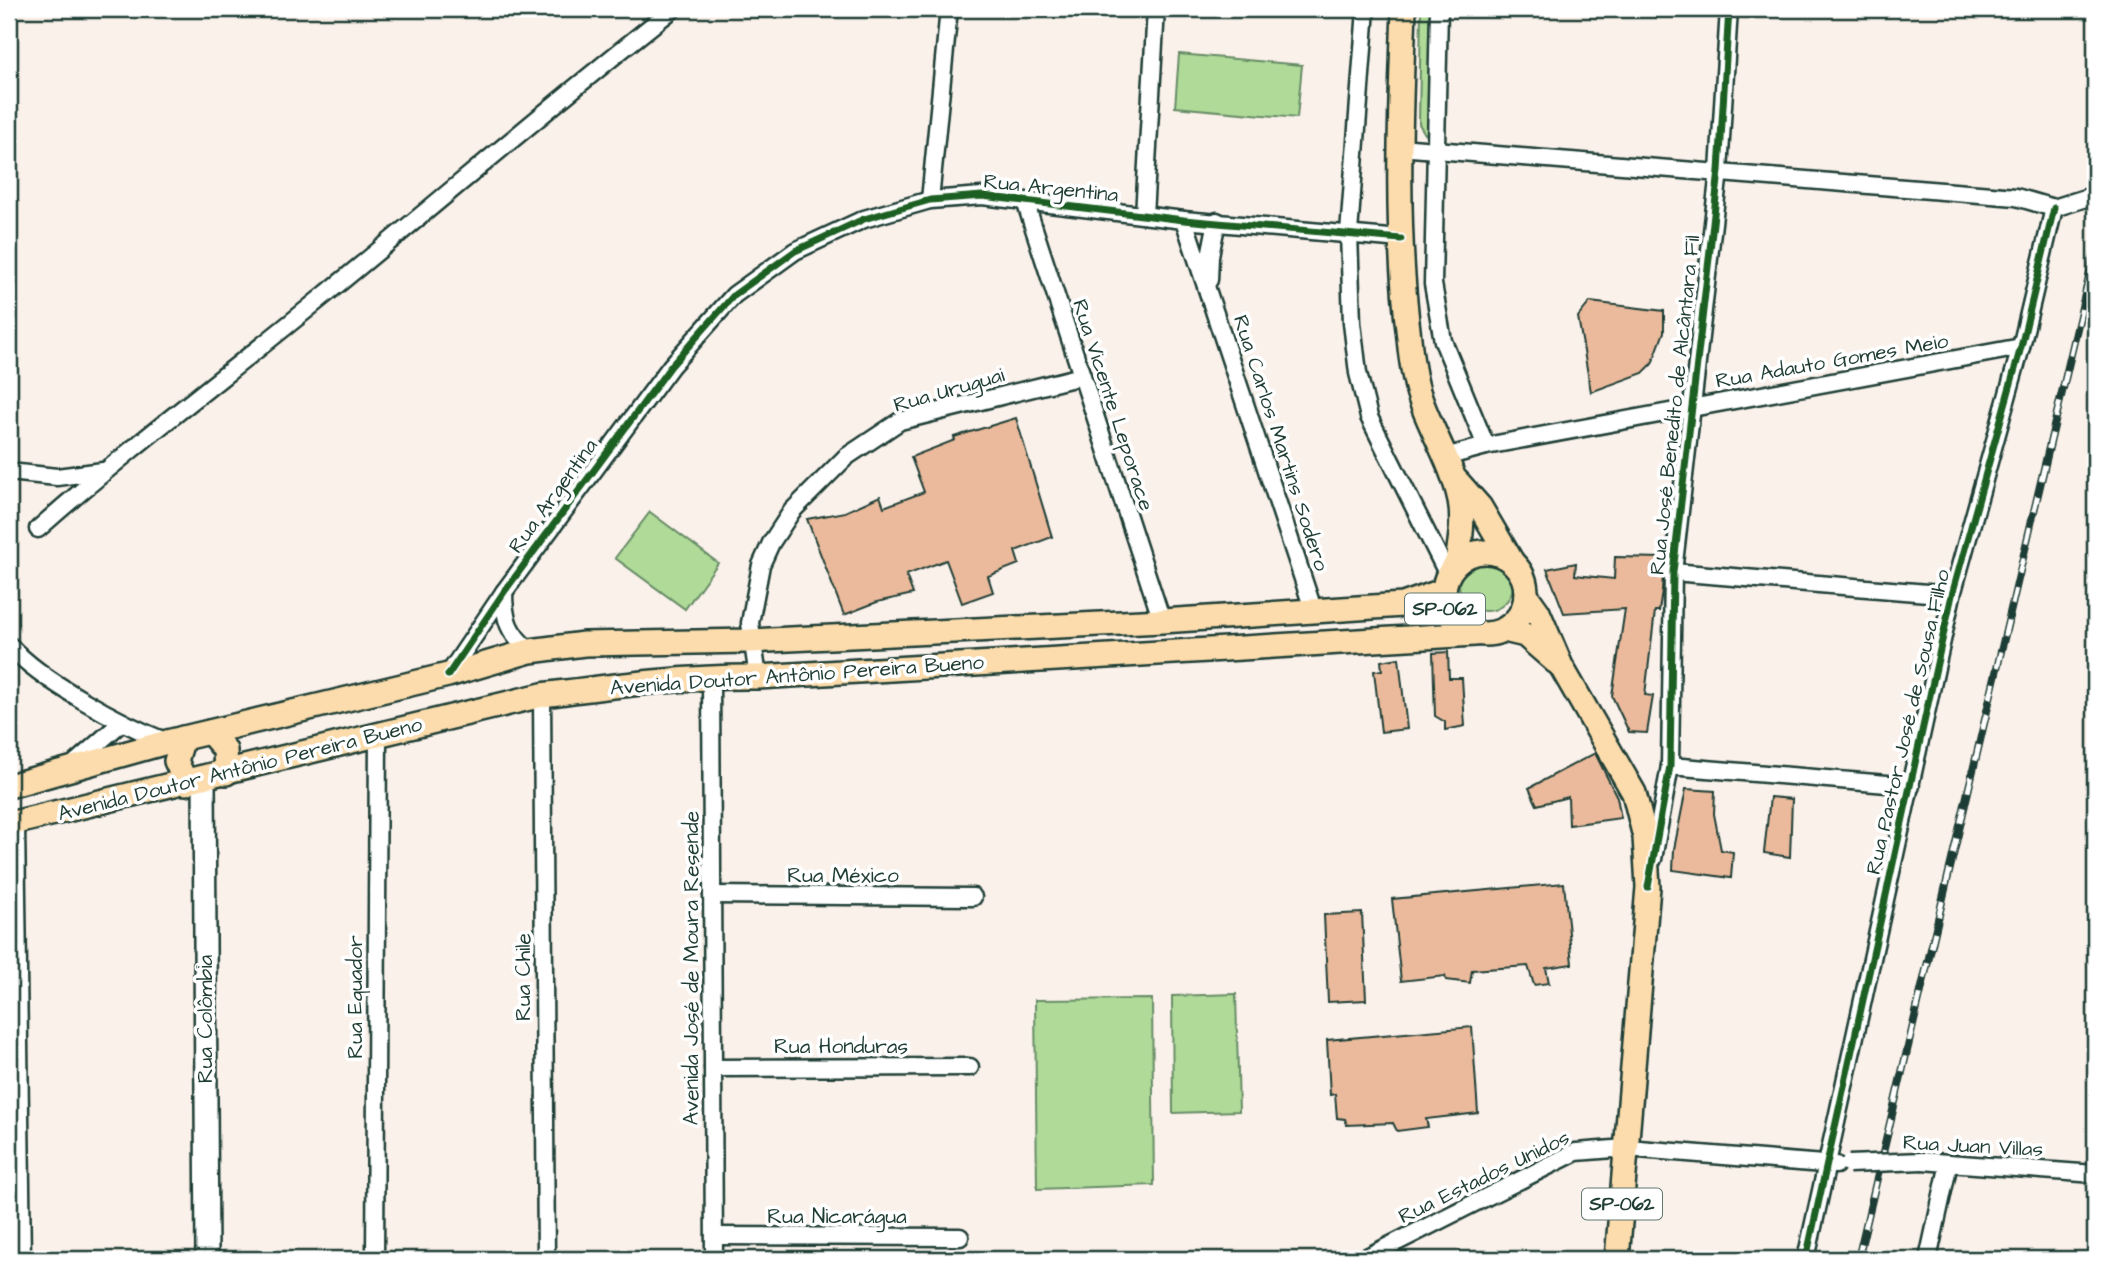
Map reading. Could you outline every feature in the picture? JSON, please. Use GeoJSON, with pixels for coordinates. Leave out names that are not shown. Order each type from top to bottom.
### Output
{"type":"FeatureCollection","features":[{"type":"Feature","properties":{"kind":"main road","name":"SP-062"},"geometry":{"type":"LineString","coordinates":[[1404,9],[1399,147],[1401,239],[1409,340],[1419,390],[1461,503],[1462,529],[1449,576],[1445,609],[1458,626],[1475,634],[1504,630],[1525,635],[1561,666]]}},
{"type":"Feature","properties":{"kind":"main road","name":"SP-062"},"geometry":{"type":"LineString","coordinates":[[1450,468],[1479,507],[1524,578],[1526,595],[1516,621],[1504,630]]}},
{"type":"Feature","properties":{"kind":"main road","name":"SP-062"},"geometry":{"type":"LineString","coordinates":[[1449,576],[1470,554],[1492,552],[1511,560]]}},
{"type":"Feature","properties":{"kind":"main road","name":"Avenida Doutor Antônio Pereira Bueno"},"geometry":{"type":"LineString","coordinates":[[9,786],[175,740],[448,675],[530,651],[584,644],[750,640],[1162,621],[1403,605],[1449,576]]}},
{"type":"Feature","properties":{"kind":"main road","name":"SP-062"},"geometry":{"type":"LineString","coordinates":[[1526,595],[1538,612],[1561,666],[1634,793],[1645,837],[1648,887],[1617,1259]]}},
{"type":"Feature","properties":{"kind":"main road","name":"Avenida Doutor Antônio Pereira Bueno"},"geometry":{"type":"LineString","coordinates":[[12,824],[542,695],[711,676],[758,677],[1475,634]]}},
{"type":"Feature","properties":{"kind":"main road"},"geometry":{"type":"LineString","coordinates":[[210,732],[225,750],[226,773]]}},
{"type":"Feature","properties":{"kind":"main road"},"geometry":{"type":"LineString","coordinates":[[175,740],[176,761],[195,781]]}},
{"type":"Feature","properties":{"kind":"main road"},"geometry":{"type":"LineString","coordinates":[[12,824],[29,790],[63,772]]}},
{"type":"Feature","properties":{"kind":"street"},"geometry":{"type":"LineString","coordinates":[[38,529],[103,471],[321,298],[544,110],[673,9]]}},
{"type":"Feature","properties":{"kind":"street"},"geometry":{"type":"LineString","coordinates":[[930,200],[949,9]]}},
{"type":"Feature","properties":{"kind":"street"},"geometry":{"type":"LineString","coordinates":[[1143,215],[1156,9]]}},
{"type":"Feature","properties":{"kind":"street"},"geometry":{"type":"LineString","coordinates":[[1366,9],[1349,233],[1352,323],[1358,373],[1368,417],[1449,576]]}},
{"type":"Feature","properties":{"kind":"street"},"geometry":{"type":"LineString","coordinates":[[1439,9],[1433,284],[1443,341],[1486,446]]}},
{"type":"Feature","properties":{"kind":"street","name":"Rua José Benedito de Alcântara Fil"},"geometry":{"type":"LineString","coordinates":[[1648,887],[1670,766],[1673,572],[1719,171],[1729,9]]}},
{"type":"Feature","properties":{"kind":"street"},"geometry":{"type":"LineString","coordinates":[[1399,147],[2015,197],[2054,208],[2095,195]]}},
{"type":"Feature","properties":{"kind":"street","name":"Rua Argentina"},"geometry":{"type":"LineString","coordinates":[[448,675],[504,592],[671,366],[734,295],[795,251],[864,219],[930,200],[982,196],[1184,220],[1401,239]]}},
{"type":"Feature","properties":{"kind":"street","name":"Rua Vicente Leporace"},"geometry":{"type":"LineString","coordinates":[[1025,201],[1162,621]]}},
{"type":"Feature","properties":{"kind":"street","name":"Rua Pastor José de Sousa Filho"},"geometry":{"type":"LineString","coordinates":[[1806,1259],[1952,595],[2021,347],[2054,208]]}},
{"type":"Feature","properties":{"kind":"street","name":"Rua Carlos Martins Sodero"},"geometry":{"type":"LineString","coordinates":[[1184,220],[1313,610]]}},
{"type":"Feature","properties":{"kind":"street","name":"Rua Carlos Martins Sodero"},"geometry":{"type":"LineString","coordinates":[[1209,290],[1210,256],[1217,221]]}},
{"type":"Feature","properties":{"kind":"street","name":"Rua Adauto Gomes Meio"},"geometry":{"type":"LineString","coordinates":[[1450,468],[1486,446],[2021,347]]}},
{"type":"Feature","properties":{"kind":"street","name":"Rua Uruguai"},"geometry":{"type":"LineString","coordinates":[[758,677],[750,640],[751,606],[761,565],[792,511],[846,457],[900,421],[1082,376]]}},
{"type":"Feature","properties":{"kind":"street"},"geometry":{"type":"LineString","coordinates":[[9,472],[57,477],[103,471]]}},
{"type":"Feature","properties":{"kind":"street"},"geometry":{"type":"LineString","coordinates":[[1673,572],[1952,595]]}},
{"type":"Feature","properties":{"kind":"street"},"geometry":{"type":"LineString","coordinates":[[504,592],[504,618],[513,637],[530,651]]}},
{"type":"Feature","properties":{"kind":"street"},"geometry":{"type":"LineString","coordinates":[[9,645],[24,662],[122,722],[175,740]]}},
{"type":"Feature","properties":{"kind":"street","name":"Avenida José de Moura Resende"},"geometry":{"type":"LineString","coordinates":[[711,676],[714,1259]]}},
{"type":"Feature","properties":{"kind":"street","name":"Rua Chile"},"geometry":{"type":"LineString","coordinates":[[542,695],[546,1259]]}},
{"type":"Feature","properties":{"kind":"street"},"geometry":{"type":"LineString","coordinates":[[63,772],[122,722]]}},
{"type":"Feature","properties":{"kind":"street","name":"Rua Equador"},"geometry":{"type":"LineString","coordinates":[[375,1259],[378,735]]}},
{"type":"Feature","properties":{"kind":"street"},"geometry":{"type":"LineString","coordinates":[[1670,766],[1911,786]]}},
{"type":"Feature","properties":{"kind":"street","name":"Rua Colômbia"},"geometry":{"type":"LineString","coordinates":[[195,781],[207,1259]]}},
{"type":"Feature","properties":{"kind":"street"},"geometry":{"type":"LineString","coordinates":[[12,824],[22,1259]]}},
{"type":"Feature","properties":{"kind":"street","name":"Rua México"},"geometry":{"type":"LineString","coordinates":[[712,895],[973,897]]}},
{"type":"Feature","properties":{"kind":"street","name":"Rua Honduras"},"geometry":{"type":"LineString","coordinates":[[713,1068],[970,1067]]}},
{"type":"Feature","properties":{"kind":"street","name":"Rua Estados Unidos"},"geometry":{"type":"LineString","coordinates":[[1363,1259],[1576,1152],[1626,1148],[1828,1165]]}},
{"type":"Feature","properties":{"kind":"street","name":"Rua Juan Villas"},"geometry":{"type":"LineString","coordinates":[[1828,1165],[1922,1161],[2095,1174]]}},
{"type":"Feature","properties":{"kind":"street"},"geometry":{"type":"LineString","coordinates":[[1928,1259],[1949,1163]]}},
{"type":"Feature","properties":{"kind":"street","name":"Rua Nicarágua"},"geometry":{"type":"LineString","coordinates":[[714,1236],[960,1237]]}},
{"type":"Feature","properties":{"kind":"green space"},"geometry":{"type":"Polygon","coordinates":[[[1421,9],[1432,9],[1428,132],[1425,134],[1419,124],[1421,9]]]}},
{"type":"Feature","properties":{"kind":"green space"},"geometry":{"type":"Polygon","coordinates":[[[1179,54],[1302,65],[1297,118],[1175,107],[1179,54]]]}},
{"type":"Feature","properties":{"kind":"green space"},"geometry":{"type":"Polygon","coordinates":[[[650,512],[718,563],[685,609],[615,558],[650,512]]]}},
{"type":"Feature","properties":{"kind":"green space"},"geometry":{"type":"Polygon","coordinates":[[[1486,557],[1505,565],[1513,584],[1505,603],[1486,611],[1467,603],[1459,584],[1467,565],[1486,557]]]}},
{"type":"Feature","properties":{"kind":"green space"},"geometry":{"type":"Polygon","coordinates":[[[1236,994],[1239,1111],[1173,1113],[1172,996],[1236,994]]]}},
{"type":"Feature","properties":{"kind":"green space"},"geometry":{"type":"Polygon","coordinates":[[[1152,999],[1154,1185],[1037,1189],[1035,1000],[1152,999]]]}},
{"type":"Feature","properties":{"kind":"building"},"geometry":{"type":"Polygon","coordinates":[[[1590,302],[1664,311],[1664,332],[1652,364],[1643,373],[1591,392],[1578,317],[1590,302]]]}},
{"type":"Feature","properties":{"kind":"building"},"geometry":{"type":"Polygon","coordinates":[[[1016,418],[1052,537],[1015,551],[1019,564],[988,576],[993,592],[962,603],[946,560],[906,575],[913,594],[877,602],[844,615],[807,519],[845,512],[880,496],[884,507],[924,492],[911,457],[955,440],[954,437],[1016,418]]]}},
{"type":"Feature","properties":{"kind":"building"},"geometry":{"type":"Polygon","coordinates":[[[1615,557],[1664,558],[1662,591],[1659,611],[1655,611],[1645,695],[1653,696],[1647,733],[1629,732],[1612,696],[1625,609],[1564,613],[1547,569],[1576,563],[1575,575],[1614,579],[1615,557]]]}},
{"type":"Feature","properties":{"kind":"building"},"geometry":{"type":"Polygon","coordinates":[[[1448,652],[1449,678],[1462,678],[1465,726],[1445,730],[1445,722],[1435,716],[1433,653],[1448,652]]]}},
{"type":"Feature","properties":{"kind":"building"},"geometry":{"type":"Polygon","coordinates":[[[1399,658],[1407,729],[1381,732],[1374,671],[1382,670],[1381,661],[1399,658]]]}},
{"type":"Feature","properties":{"kind":"building"},"geometry":{"type":"Polygon","coordinates":[[[1595,753],[1617,797],[1621,818],[1569,825],[1568,797],[1537,805],[1529,788],[1595,753]]]}},
{"type":"Feature","properties":{"kind":"building"},"geometry":{"type":"Polygon","coordinates":[[[1686,789],[1715,791],[1714,814],[1721,850],[1733,852],[1731,878],[1673,870],[1674,849],[1686,789]]]}},
{"type":"Feature","properties":{"kind":"building"},"geometry":{"type":"Polygon","coordinates":[[[1770,797],[1792,799],[1790,857],[1764,853],[1770,797]]]}},
{"type":"Feature","properties":{"kind":"building"},"geometry":{"type":"Polygon","coordinates":[[[1564,883],[1572,964],[1546,968],[1549,983],[1534,985],[1528,966],[1472,970],[1470,983],[1446,980],[1445,976],[1401,981],[1392,899],[1564,883]]]}},
{"type":"Feature","properties":{"kind":"building"},"geometry":{"type":"Polygon","coordinates":[[[1362,913],[1366,1000],[1328,1002],[1324,915],[1362,913]]]}},
{"type":"Feature","properties":{"kind":"building"},"geometry":{"type":"Polygon","coordinates":[[[1472,1027],[1478,1113],[1426,1119],[1428,1127],[1397,1131],[1393,1123],[1347,1125],[1345,1119],[1337,1118],[1335,1094],[1330,1095],[1327,1040],[1472,1027]]]}},
{"type":"Feature","properties":{"kind":"railway"},"geometry":{"type":"LineString","coordinates":[[1858,1259],[2095,252]]}},
{"type":"Feature","properties":{"kind":"cycle path"},"geometry":{"type":"LineString","coordinates":[[1648,887],[1670,766],[1673,572],[1719,171],[1729,9]]}},
{"type":"Feature","properties":{"kind":"cycle path"},"geometry":{"type":"LineString","coordinates":[[448,675],[504,592],[671,366],[734,295],[795,251],[864,219],[930,200],[982,196],[1184,220],[1401,239]]}},
{"type":"Feature","properties":{"kind":"cycle path"},"geometry":{"type":"LineString","coordinates":[[1806,1259],[1952,595],[2021,347],[2054,208]]}}]}
